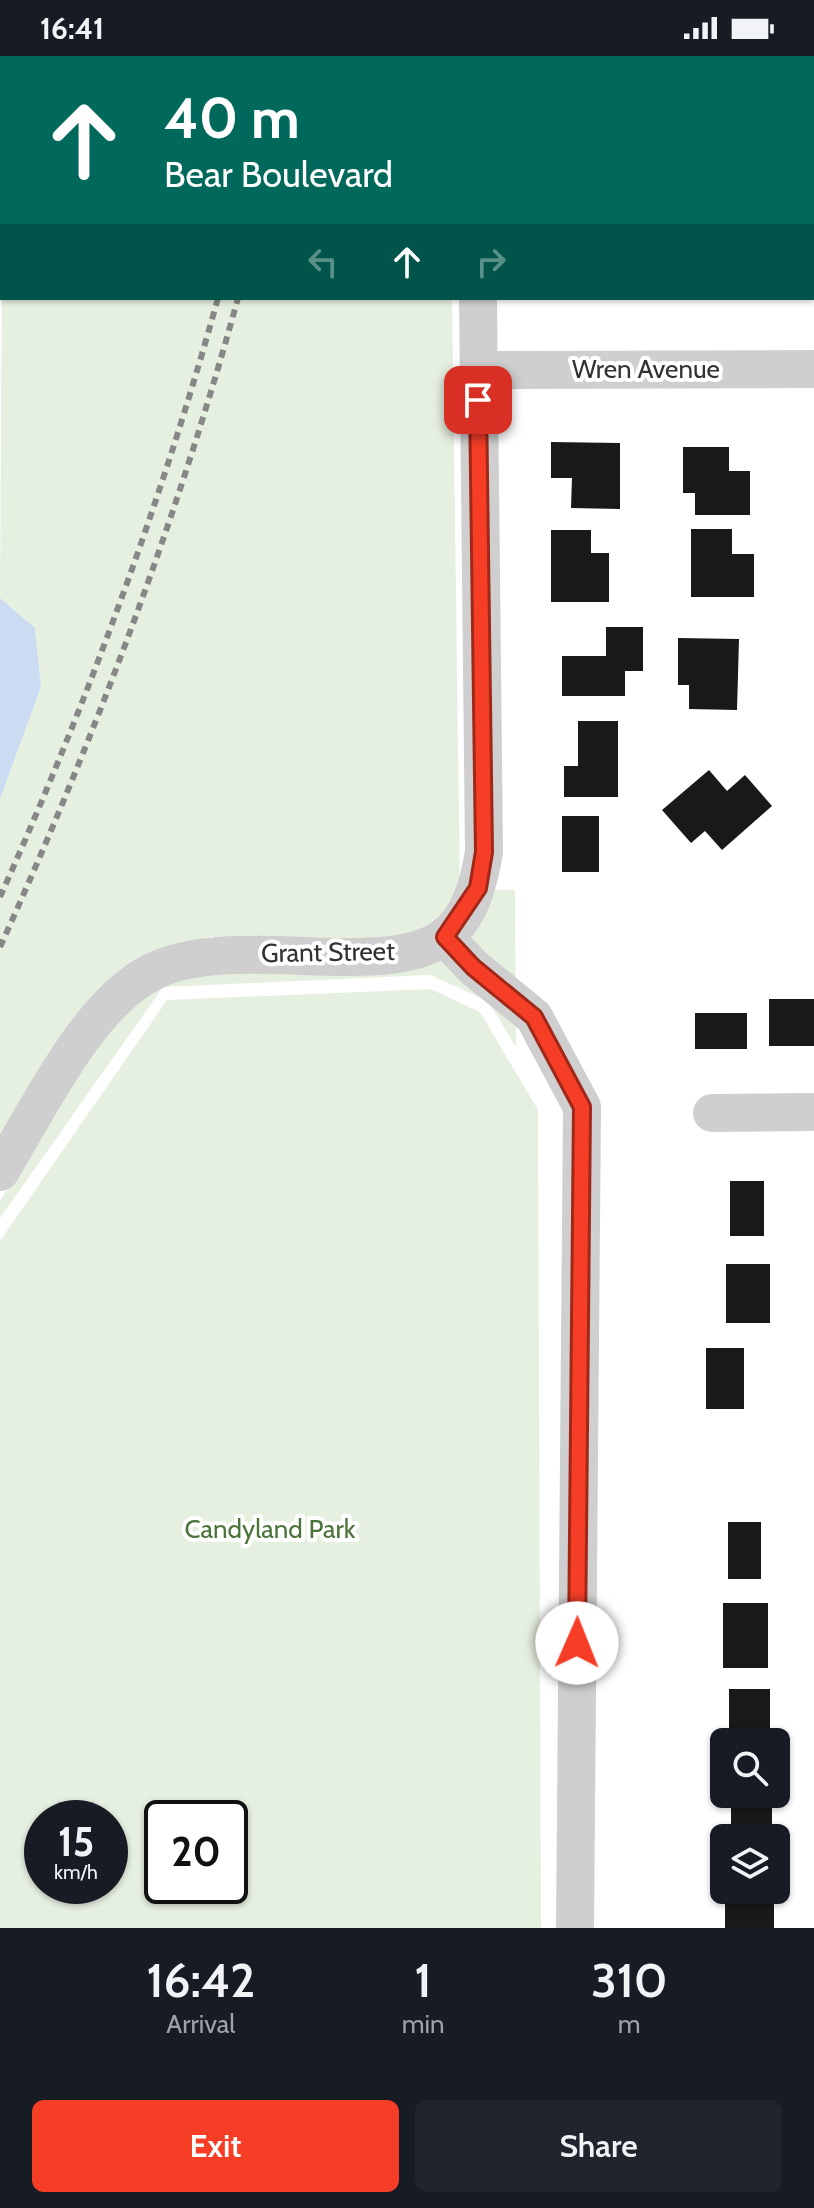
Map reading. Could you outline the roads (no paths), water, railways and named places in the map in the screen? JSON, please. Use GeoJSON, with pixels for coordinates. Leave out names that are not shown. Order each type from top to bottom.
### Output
{"type":"FeatureCollection","features":[{"type":"Feature","properties":{"kind":"street"},"geometry":{"type":"LineString","coordinates":[[478,300],[484,852],[478,888],[445,937],[473,967],[534,1017],[582,1107],[575,1928]]}},
{"type":"Feature","properties":{"kind":"street","name":"Wren Avenue"},"geometry":{"type":"LineString","coordinates":[[478,370],[814,369]]}},
{"type":"Feature","properties":{"kind":"street","name":"Grant Street"},"geometry":{"type":"LineString","coordinates":[[0,1172],[90,1026],[118,994],[153,971],[204,956],[229,953],[372,956],[422,948],[445,937]]}},
{"type":"Feature","properties":{"kind":"street"},"geometry":{"type":"LineString","coordinates":[[712,1113],[814,1112]]}},
{"type":"Feature","properties":{"kind":"water"},"geometry":{"type":"Polygon","coordinates":[[[0,598],[35,628],[41,687],[0,799],[0,598]]]}},
{"type":"Feature","properties":{"kind":"railway"},"geometry":{"type":"LineString","coordinates":[[0,897],[63,750],[120,602],[172,451],[217,300]]}},
{"type":"Feature","properties":{"kind":"railway"},"geometry":{"type":"LineString","coordinates":[[0,947],[69,788],[132,627],[188,464],[237,300]]}},
{"type":"Feature","properties":{"kind":"park label","name":"Candyland Park"},"geometry":{"type":"Point","coordinates":[270,1529]}}]}
